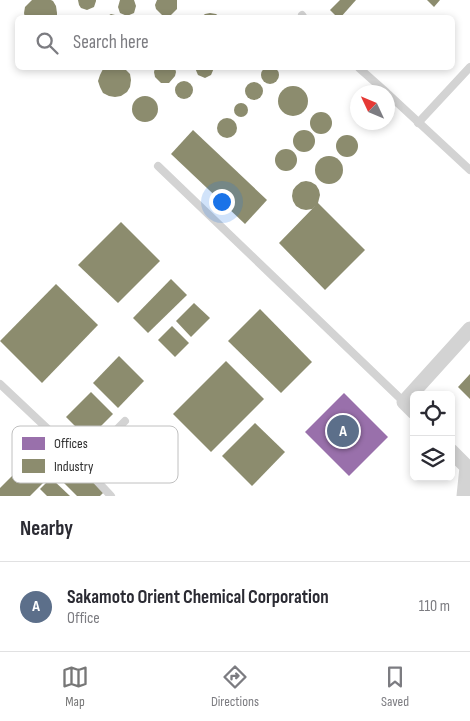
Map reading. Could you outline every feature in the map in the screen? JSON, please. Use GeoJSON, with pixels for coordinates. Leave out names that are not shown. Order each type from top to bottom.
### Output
{"type":"FeatureCollection","features":[{"type":"Feature","properties":{"kind":"street"},"geometry":{"type":"LineString","coordinates":[[409,407],[470,329]]}},
{"type":"Feature","properties":{"kind":"street"},"geometry":{"type":"LineString","coordinates":[[455,454],[467,467],[464,496]]}},
{"type":"Feature","properties":{"kind":"lane"},"geometry":{"type":"LineString","coordinates":[[418,122],[470,67]]}},
{"type":"Feature","properties":{"kind":"lane"},"geometry":{"type":"LineString","coordinates":[[361,70],[378,85]]}},
{"type":"Feature","properties":{"kind":"lane"},"geometry":{"type":"LineString","coordinates":[[395,100],[470,170]]}},
{"type":"Feature","properties":{"kind":"lane"},"geometry":{"type":"LineString","coordinates":[[158,166],[409,407]]}},
{"type":"Feature","properties":{"kind":"lane"},"geometry":{"type":"LineString","coordinates":[[0,384],[44,426]]}},
{"type":"Feature","properties":{"kind":"lane"},"geometry":{"type":"LineString","coordinates":[[120,426],[125,421]]}},
{"type":"Feature","properties":{"kind":"lane"},"geometry":{"type":"LineString","coordinates":[[99,483],[111,496]]}},
{"type":"Feature","properties":{"kind":"building: Offices"},"geometry":{"type":"Polygon","coordinates":[[[344,393],[388,437],[349,476],[305,432],[344,393]]]}},
{"type":"Feature","properties":{"kind":"building: Industry"},"geometry":{"type":"Polygon","coordinates":[[[32,0],[51,0],[56,6],[57,15],[24,15],[25,7],[32,0]]]}},
{"type":"Feature","properties":{"kind":"building: Industry"},"geometry":{"type":"Polygon","coordinates":[[[78,0],[96,1],[94,7],[87,10],[81,8],[78,0]]]}},
{"type":"Feature","properties":{"kind":"building: Industry"},"geometry":{"type":"Polygon","coordinates":[[[120,0],[134,0],[136,6],[134,13],[129,15],[120,13],[118,7],[120,0]]]}},
{"type":"Feature","properties":{"kind":"building: Industry"},"geometry":{"type":"Polygon","coordinates":[[[157,0],[177,0],[177,9],[171,15],[162,15],[156,9],[157,0]]]}},
{"type":"Feature","properties":{"kind":"building: Industry"},"geometry":{"type":"Polygon","coordinates":[[[340,0],[356,0],[343,15],[335,15],[330,10],[340,0]]]}},
{"type":"Feature","properties":{"kind":"building: Industry"},"geometry":{"type":"Polygon","coordinates":[[[427,0],[440,0],[434,7],[427,0]]]}},
{"type":"Feature","properties":{"kind":"building: Industry"},"geometry":{"type":"Polygon","coordinates":[[[210,13],[217,15],[204,15],[210,13]]]}},
{"type":"Feature","properties":{"kind":"building: Industry"},"geometry":{"type":"Polygon","coordinates":[[[102,70],[126,70],[130,74],[130,87],[121,96],[109,96],[103,93],[100,87],[98,81],[102,70]]]}},
{"type":"Feature","properties":{"kind":"building: Industry"},"geometry":{"type":"Polygon","coordinates":[[[154,70],[176,70],[176,72],[169,83],[161,83],[155,77],[154,70]]]}},
{"type":"Feature","properties":{"kind":"building: Industry"},"geometry":{"type":"Polygon","coordinates":[[[196,70],[213,70],[211,75],[205,78],[198,75],[196,70]]]}},
{"type":"Feature","properties":{"kind":"building: Industry"},"geometry":{"type":"Polygon","coordinates":[[[263,70],[277,70],[279,75],[276,81],[270,84],[264,81],[261,75],[263,70]]]}},
{"type":"Feature","properties":{"kind":"building: Industry"},"geometry":{"type":"Polygon","coordinates":[[[180,81],[188,81],[193,86],[191,97],[180,99],[175,94],[175,86],[180,81]]]}},
{"type":"Feature","properties":{"kind":"building: Industry"},"geometry":{"type":"Polygon","coordinates":[[[254,82],[260,85],[263,91],[260,97],[254,100],[248,97],[245,91],[248,85],[254,82]]]}},
{"type":"Feature","properties":{"kind":"building: Industry"},"geometry":{"type":"Polygon","coordinates":[[[293,86],[304,90],[308,101],[304,112],[293,116],[282,112],[278,101],[282,90],[293,86]]]}},
{"type":"Feature","properties":{"kind":"building: Industry"},"geometry":{"type":"Polygon","coordinates":[[[145,96],[155,99],[158,109],[155,119],[145,122],[135,119],[132,109],[135,99],[145,96]]]}},
{"type":"Feature","properties":{"kind":"building: Industry"},"geometry":{"type":"Polygon","coordinates":[[[238,103],[244,103],[248,110],[244,117],[238,117],[234,113],[234,107],[238,103]]]}},
{"type":"Feature","properties":{"kind":"building: Industry"},"geometry":{"type":"Polygon","coordinates":[[[321,112],[329,115],[332,123],[329,131],[321,134],[313,131],[310,123],[313,115],[321,112]]]}},
{"type":"Feature","properties":{"kind":"building: Industry"},"geometry":{"type":"Polygon","coordinates":[[[227,118],[234,121],[237,128],[234,135],[227,138],[220,135],[217,128],[220,121],[227,118]]]}},
{"type":"Feature","properties":{"kind":"building: Industry"},"geometry":{"type":"Polygon","coordinates":[[[193,130],[267,200],[245,224],[171,154],[193,130]]]}},
{"type":"Feature","properties":{"kind":"building: Industry"},"geometry":{"type":"Polygon","coordinates":[[[304,130],[312,133],[315,141],[312,149],[304,152],[296,149],[293,141],[296,133],[304,130]]]}},
{"type":"Feature","properties":{"kind":"building: Industry"},"geometry":{"type":"Polygon","coordinates":[[[347,135],[355,138],[358,146],[355,154],[347,157],[339,154],[336,146],[339,138],[347,135]]]}},
{"type":"Feature","properties":{"kind":"building: Industry"},"geometry":{"type":"Polygon","coordinates":[[[286,149],[294,152],[297,160],[294,168],[286,171],[278,168],[275,160],[278,152],[286,149]]]}},
{"type":"Feature","properties":{"kind":"building: Industry"},"geometry":{"type":"Polygon","coordinates":[[[329,156],[339,160],[343,170],[339,180],[329,184],[319,180],[315,170],[319,160],[329,156]]]}},
{"type":"Feature","properties":{"kind":"building: Industry"},"geometry":{"type":"Polygon","coordinates":[[[306,181],[316,185],[319,190],[318,203],[365,250],[325,290],[279,243],[316,205],[312,209],[306,210],[296,206],[293,201],[293,190],[301,182],[306,181]]]}},
{"type":"Feature","properties":{"kind":"building: Industry"},"geometry":{"type":"Polygon","coordinates":[[[121,222],[160,261],[118,303],[78,265],[121,222]]]}},
{"type":"Feature","properties":{"kind":"building: Industry"},"geometry":{"type":"Polygon","coordinates":[[[171,279],[187,295],[148,333],[133,318],[171,279]]]}},
{"type":"Feature","properties":{"kind":"building: Industry"},"geometry":{"type":"Polygon","coordinates":[[[56,284],[98,325],[42,383],[0,341],[56,284]]]}},
{"type":"Feature","properties":{"kind":"building: Industry"},"geometry":{"type":"Polygon","coordinates":[[[194,303],[210,318],[191,337],[176,321],[194,303]]]}},
{"type":"Feature","properties":{"kind":"building: Industry"},"geometry":{"type":"Polygon","coordinates":[[[260,309],[312,362],[281,393],[228,341],[260,309]]]}},
{"type":"Feature","properties":{"kind":"building: Industry"},"geometry":{"type":"Polygon","coordinates":[[[172,326],[189,343],[175,357],[158,340],[172,326]]]}},
{"type":"Feature","properties":{"kind":"building: Industry"},"geometry":{"type":"Polygon","coordinates":[[[119,356],[144,381],[118,408],[93,383],[119,356]]]}},
{"type":"Feature","properties":{"kind":"building: Industry"},"geometry":{"type":"Polygon","coordinates":[[[226,361],[264,399],[211,452],[173,414],[226,361]]]}},
{"type":"Feature","properties":{"kind":"building: Industry"},"geometry":{"type":"Polygon","coordinates":[[[470,374],[470,399],[458,387],[470,374]]]}},
{"type":"Feature","properties":{"kind":"building: Industry"},"geometry":{"type":"Polygon","coordinates":[[[91,392],[113,414],[101,426],[75,426],[66,417],[91,392]]]}},
{"type":"Feature","properties":{"kind":"building: Industry"},"geometry":{"type":"Polygon","coordinates":[[[255,423],[285,452],[252,486],[222,456],[255,423]]]}},
{"type":"Feature","properties":{"kind":"building: Industry"},"geometry":{"type":"Polygon","coordinates":[[[12,476],[12,483],[43,483],[30,496],[0,496],[0,488],[12,476]]]}},
{"type":"Feature","properties":{"kind":"building: Industry"},"geometry":{"type":"Polygon","coordinates":[[[46,483],[56,483],[70,496],[47,496],[40,489],[46,483]]]}},
{"type":"Feature","properties":{"kind":"building: Industry"},"geometry":{"type":"Polygon","coordinates":[[[64,483],[95,483],[104,492],[100,496],[77,496],[64,483]]]}},
{"type":"Feature","properties":{"kind":"place","name":"Sakamoto Orient Chemical Corporation"},"geometry":{"type":"Point","coordinates":[343,431]}}]}
